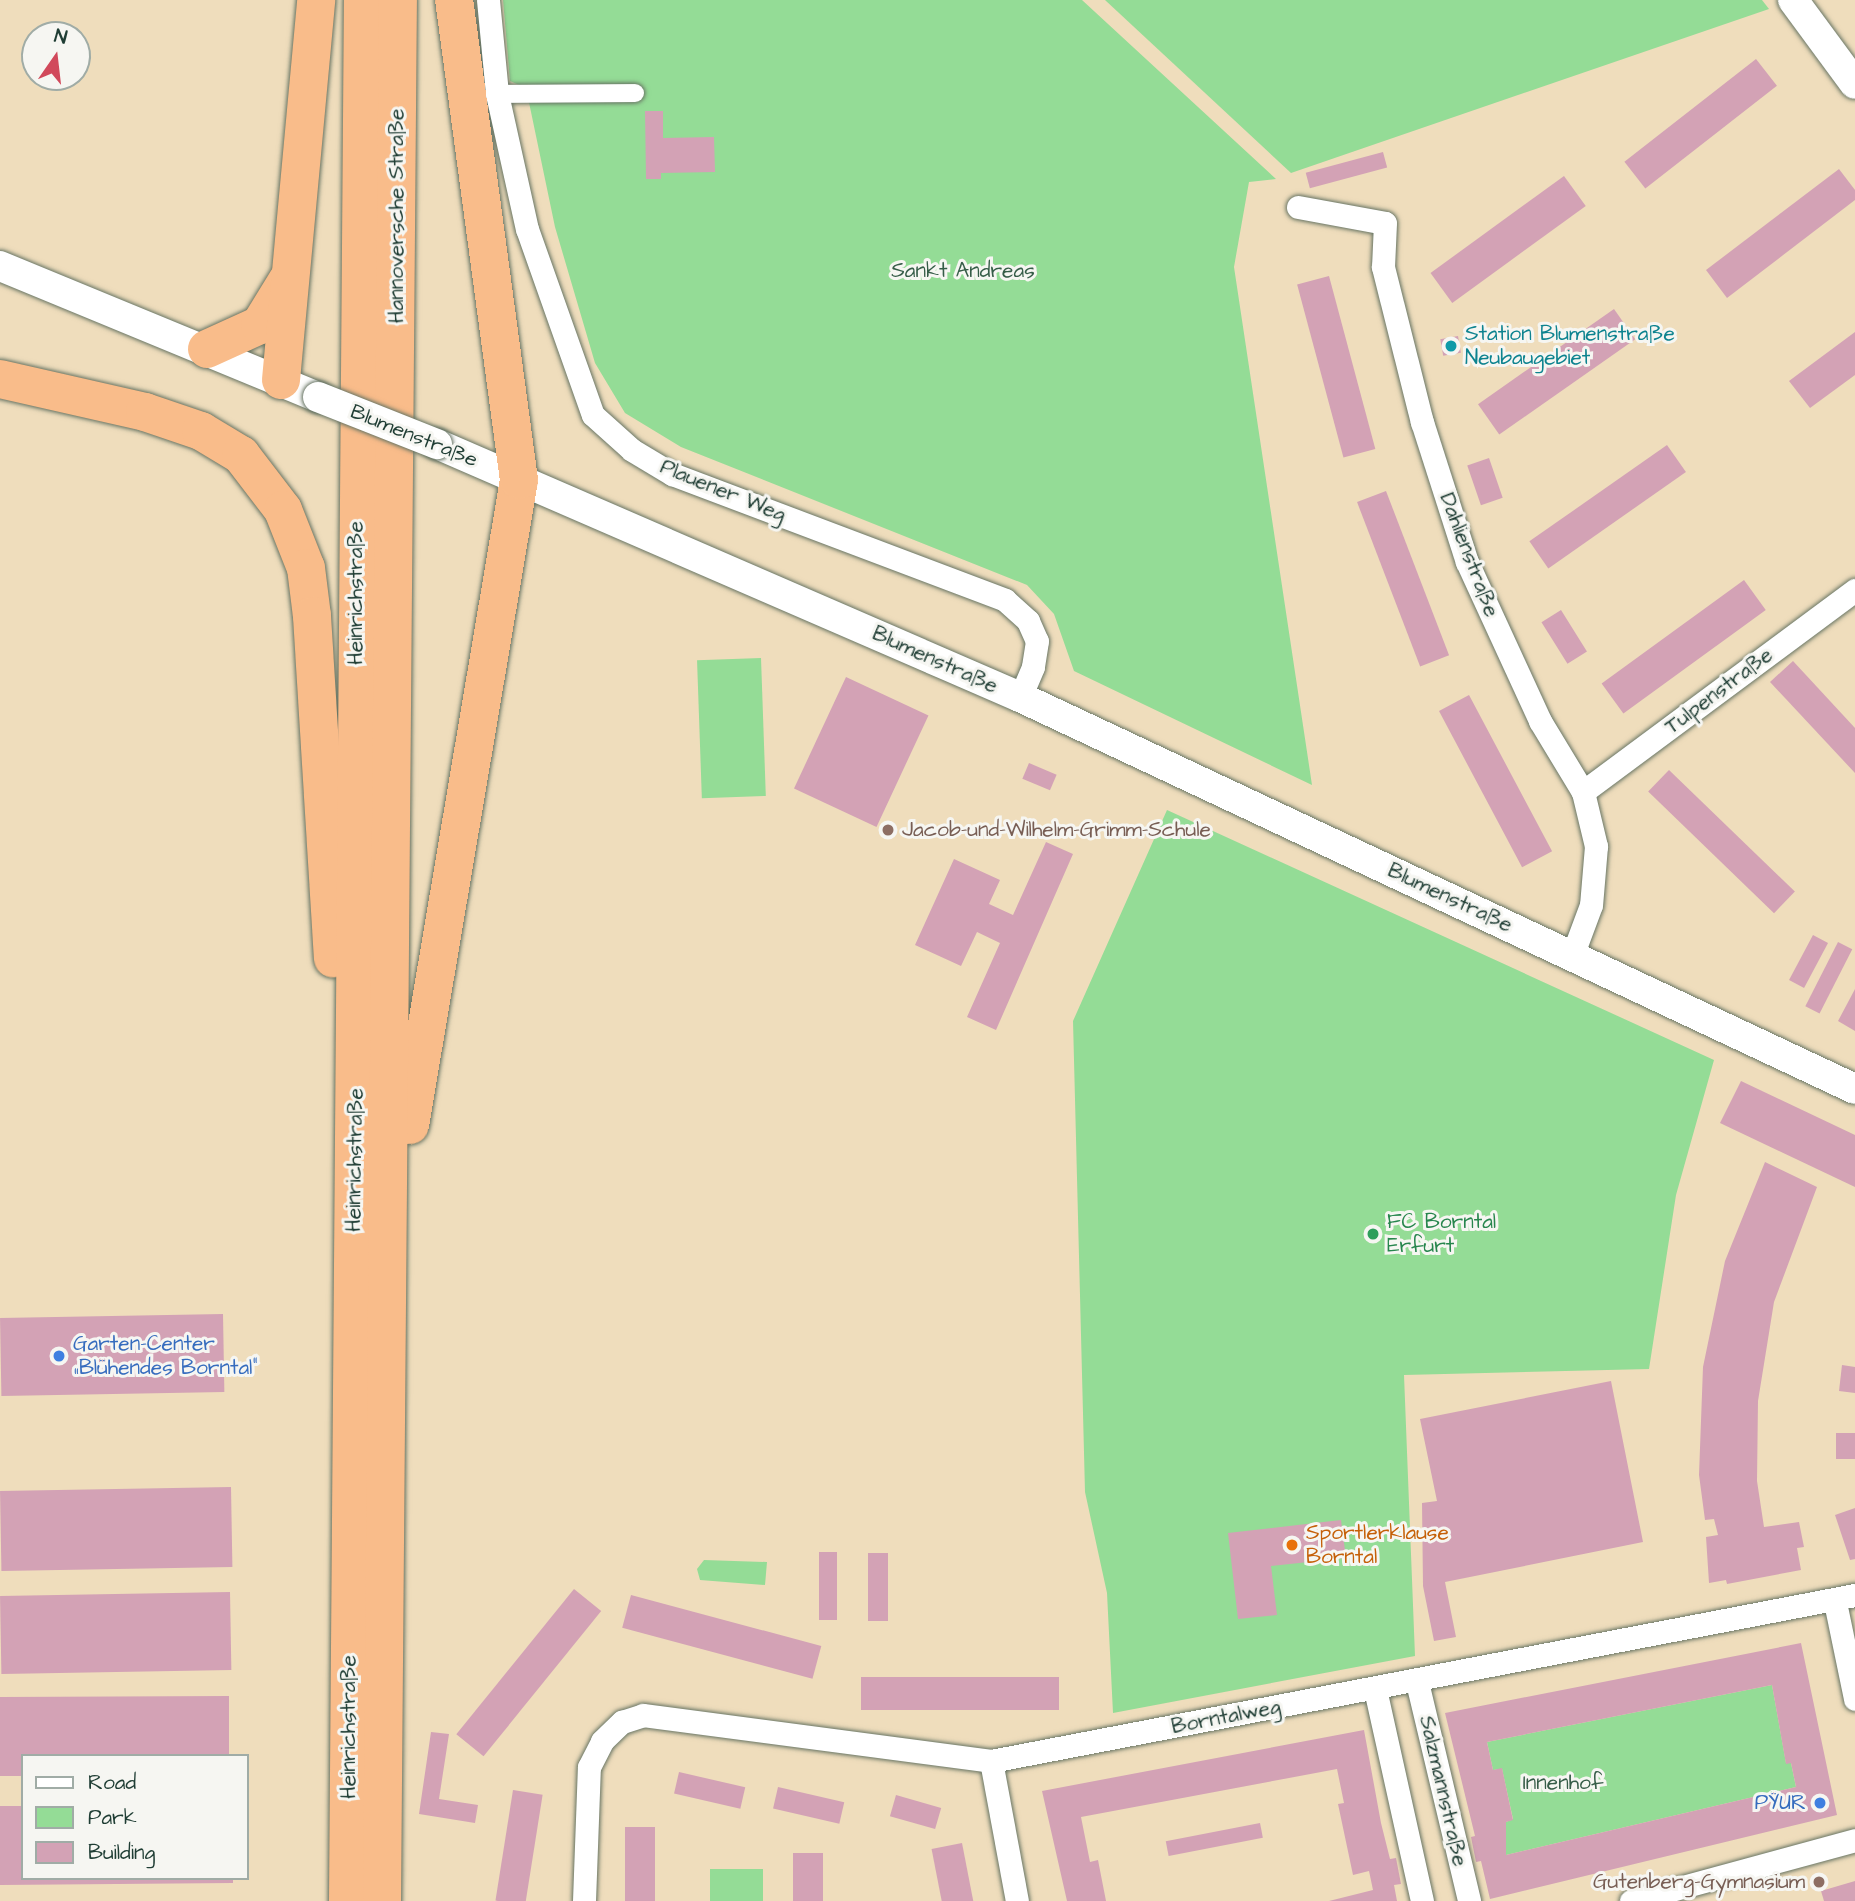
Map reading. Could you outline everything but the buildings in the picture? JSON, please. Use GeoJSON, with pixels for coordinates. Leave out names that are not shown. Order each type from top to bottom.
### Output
{"type":"FeatureCollection","features":[{"type":"Feature","properties":{"kind":"highway"},"geometry":{"type":"LineString","coordinates":[[281,380],[316,0]]}},
{"type":"Feature","properties":{"kind":"highway","name":"Hannoversche Straße"},"geometry":{"type":"LineString","coordinates":[[358,420],[363,0]]}},
{"type":"Feature","properties":{"kind":"highway","name":"Hannoversche Straße"},"geometry":{"type":"LineString","coordinates":[[396,433],[398,0]]}},
{"type":"Feature","properties":{"kind":"highway"},"geometry":{"type":"LineString","coordinates":[[390,1225],[403,1173],[519,480],[454,0]]}},
{"type":"Feature","properties":{"kind":"highway"},"geometry":{"type":"LineString","coordinates":[[207,349],[260,325],[290,276]]}},
{"type":"Feature","properties":{"kind":"highway"},"geometry":{"type":"LineString","coordinates":[[0,379],[145,412],[201,431],[241,455],[283,510],[306,568],[312,616],[338,1031],[357,1059]]}},
{"type":"Feature","properties":{"kind":"highway","name":"Heinrichstraße"},"geometry":{"type":"LineString","coordinates":[[348,1901],[357,1059],[358,420]]}},
{"type":"Feature","properties":{"kind":"highway","name":"Heinrichstraße"},"geometry":{"type":"LineString","coordinates":[[382,1901],[396,433]]}},
{"type":"Feature","properties":{"kind":"street","name":"Plauener Weg"},"geometry":{"type":"LineString","coordinates":[[488,0],[497,94],[527,229],[593,415],[632,450],[672,474],[1004,600],[1028,621],[1037,641],[1020,697]]}},
{"type":"Feature","properties":{"kind":"street"},"geometry":{"type":"LineString","coordinates":[[1793,0],[1855,84]]}},
{"type":"Feature","properties":{"kind":"street"},"geometry":{"type":"LineString","coordinates":[[497,94],[635,93]]}},
{"type":"Feature","properties":{"kind":"street","name":"Dahlienstraße"},"geometry":{"type":"LineString","coordinates":[[1298,207],[1385,223],[1383,267],[1422,422],[1467,562],[1540,721],[1583,792],[1596,846],[1591,905],[1572,956]]}},
{"type":"Feature","properties":{"kind":"street","name":"Blumenstraße"},"geometry":{"type":"LineString","coordinates":[[0,266],[437,444],[1020,697],[1855,1089]]}},
{"type":"Feature","properties":{"kind":"street","name":"Tulpenstraße"},"geometry":{"type":"LineString","coordinates":[[1583,792],[1855,590]]}},
{"type":"Feature","properties":{"kind":"street"},"geometry":{"type":"LineString","coordinates":[[1845,1599],[1855,1699]]}},
{"type":"Feature","properties":{"kind":"street","name":"Borntalweg"},"geometry":{"type":"LineString","coordinates":[[584,1901],[586,1786],[589,1767],[601,1741],[622,1722],[643,1715],[991,1761],[1845,1599]]}},
{"type":"Feature","properties":{"kind":"street","name":"Salzmannstraße"},"geometry":{"type":"LineString","coordinates":[[1416,1682],[1469,1901]]}},
{"type":"Feature","properties":{"kind":"street","name":"Salzmannstraße"},"geometry":{"type":"LineString","coordinates":[[1376,1689],[1422,1901]]}},
{"type":"Feature","properties":{"kind":"street"},"geometry":{"type":"LineString","coordinates":[[991,1761],[1017,1901]]}},
{"type":"Feature","properties":{"kind":"street"},"geometry":{"type":"LineString","coordinates":[[1631,1901],[1855,1840]]}},
{"type":"Feature","properties":{"kind":"green space","name":"Sankt Andreas"},"geometry":{"type":"Polygon","coordinates":[[[503,0],[1082,0],[1276,179],[1249,182],[1234,267],[1312,785],[1074,671],[1054,614],[1027,585],[681,447],[625,413],[595,363],[555,227],[526,88],[510,81],[503,0]]]}},
{"type":"Feature","properties":{"kind":"green space"},"geometry":{"type":"Polygon","coordinates":[[[1105,0],[1762,0],[1769,9],[1291,173],[1105,0]]]}},
{"type":"Feature","properties":{"kind":"green space"},"geometry":{"type":"Polygon","coordinates":[[[761,658],[766,796],[702,798],[697,660],[761,658]]]}},
{"type":"Feature","properties":{"kind":"green space","name":"FC Borntal Erfurt"},"geometry":{"type":"Polygon","coordinates":[[[1167,810],[1714,1060],[1676,1195],[1649,1369],[1404,1375],[1415,1656],[1113,1713],[1107,1593],[1085,1492],[1073,1021],[1167,810]]]}},
{"type":"Feature","properties":{"kind":"green space"},"geometry":{"type":"Polygon","coordinates":[[[704,1560],[767,1562],[765,1585],[700,1580],[697,1569],[704,1560]]]}},
{"type":"Feature","properties":{"kind":"green space","name":"Innenhof"},"geometry":{"type":"Polygon","coordinates":[[[1772,1685],[1786,1763],[1791,1763],[1796,1787],[1506,1855],[1506,1822],[1513,1819],[1502,1769],[1493,1770],[1487,1742],[1772,1685]]]}},
{"type":"Feature","properties":{"kind":"green space"},"geometry":{"type":"Polygon","coordinates":[[[710,1869],[763,1869],[763,1901],[710,1901],[710,1869]]]}},
{"type":"Feature","properties":{"kind":"place","name":"Station Blumenstraße Neubaugebiet"},"geometry":{"type":"Point","coordinates":[1451,346]}},
{"type":"Feature","properties":{"kind":"place","name":"Jacob-und-Wilhelm-Grimm-Schule"},"geometry":{"type":"Point","coordinates":[888,830]}},
{"type":"Feature","properties":{"kind":"place","name":"FC Borntal Erfurt"},"geometry":{"type":"Point","coordinates":[1373,1234]}},
{"type":"Feature","properties":{"kind":"place","name":"Garten-Center „Blühendes Borntal“"},"geometry":{"type":"Point","coordinates":[59,1356]}},
{"type":"Feature","properties":{"kind":"place","name":"Sportlerklause Borntal"},"geometry":{"type":"Point","coordinates":[1292,1545]}},
{"type":"Feature","properties":{"kind":"place","name":"PŸUR"},"geometry":{"type":"Point","coordinates":[1820,1803]}},
{"type":"Feature","properties":{"kind":"place","name":"Gutenberg-Gymnasium"},"geometry":{"type":"Point","coordinates":[1819,1882]}}]}
